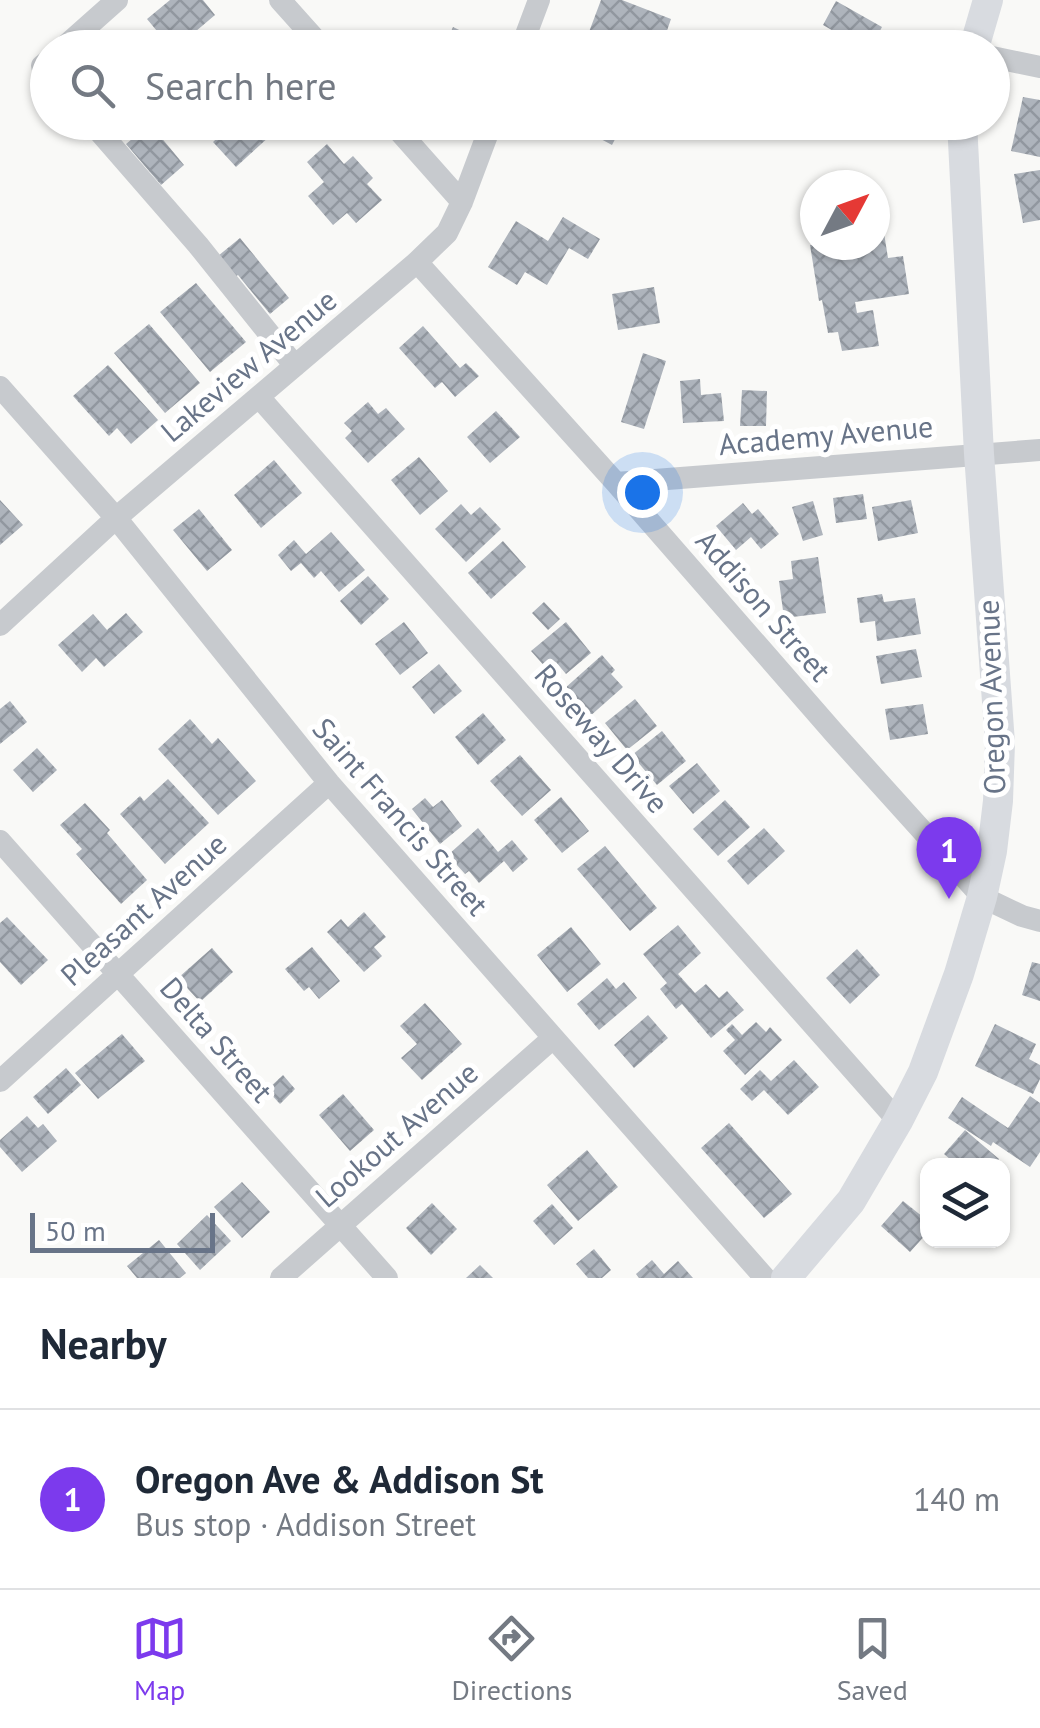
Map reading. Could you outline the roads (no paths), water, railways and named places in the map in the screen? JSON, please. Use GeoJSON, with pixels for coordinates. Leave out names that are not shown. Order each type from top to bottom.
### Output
{"type":"FeatureCollection","features":[{"type":"Feature","properties":{"kind":"main road"},"geometry":{"type":"LineString","coordinates":[[979,30],[988,0]]}},
{"type":"Feature","properties":{"kind":"main road","name":"Oregon Avenue"},"geometry":{"type":"LineString","coordinates":[[786,1278],[851,1201],[924,1072],[959,974],[992,851],[1000,743],[979,454],[963,140]]}},
{"type":"Feature","properties":{"kind":"street"},"geometry":{"type":"LineString","coordinates":[[83,30],[117,0]]}},
{"type":"Feature","properties":{"kind":"street"},"geometry":{"type":"LineString","coordinates":[[280,0],[307,30]]}},
{"type":"Feature","properties":{"kind":"street"},"geometry":{"type":"LineString","coordinates":[[528,30],[540,0]]}},
{"type":"Feature","properties":{"kind":"street"},"geometry":{"type":"LineString","coordinates":[[1010,61],[1040,67]]}},
{"type":"Feature","properties":{"kind":"street"},"geometry":{"type":"LineString","coordinates":[[107,140],[295,366]]}},
{"type":"Feature","properties":{"kind":"street"},"geometry":{"type":"LineString","coordinates":[[406,140],[462,202]]}},
{"type":"Feature","properties":{"kind":"street","name":"Lakeview Avenue"},"geometry":{"type":"LineString","coordinates":[[0,625],[116,518],[447,233],[485,140]]}},
{"type":"Feature","properties":{"kind":"street","name":"Addison Street"},"geometry":{"type":"LineString","coordinates":[[417,262],[982,897],[1040,921]]}},
{"type":"Feature","properties":{"kind":"street","name":"Saint Francis Street"},"geometry":{"type":"LineString","coordinates":[[0,388],[116,518],[329,784],[765,1278]]}},
{"type":"Feature","properties":{"kind":"street","name":"Roseway Drive"},"geometry":{"type":"LineString","coordinates":[[259,397],[898,1121]]}},
{"type":"Feature","properties":{"kind":"street","name":"Academy Avenue"},"geometry":{"type":"LineString","coordinates":[[616,483],[1040,450]]}},
{"type":"Feature","properties":{"kind":"street","name":"Pleasant Avenue"},"geometry":{"type":"LineString","coordinates":[[0,1081],[329,784]]}},
{"type":"Feature","properties":{"kind":"street","name":"Delta Street"},"geometry":{"type":"LineString","coordinates":[[0,841],[387,1278]]}},
{"type":"Feature","properties":{"kind":"street","name":"Lookout Avenue"},"geometry":{"type":"LineString","coordinates":[[280,1278],[554,1038]]}},
{"type":"Feature","properties":{"kind":"place","name":"Oregon Ave & Addison St"},"geometry":{"type":"Point","coordinates":[949,899]}}]}
